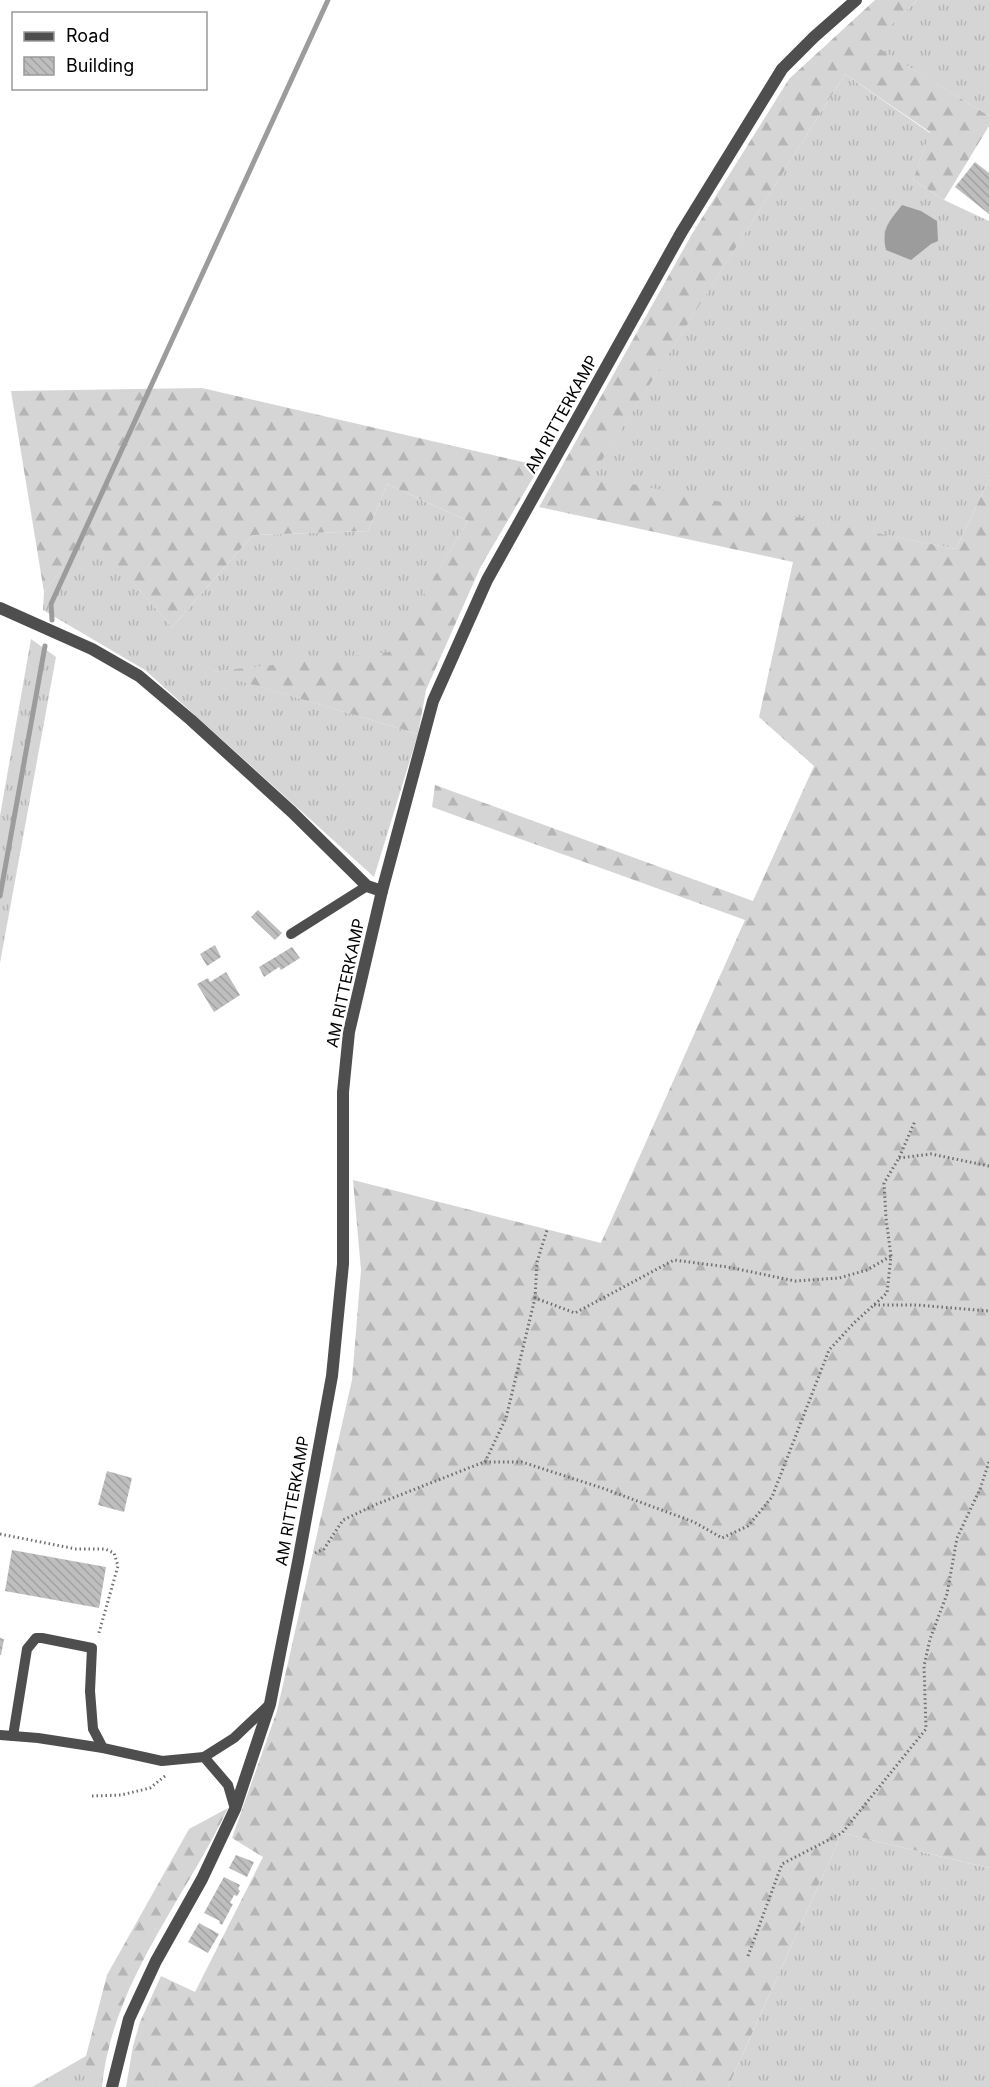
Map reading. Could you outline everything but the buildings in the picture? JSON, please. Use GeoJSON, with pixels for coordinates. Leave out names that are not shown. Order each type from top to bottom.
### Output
{"type":"FeatureCollection","features":[{"type":"Feature","properties":{"kind":"street","name":"AM RITTERKAMP"},"geometry":{"type":"LineString","coordinates":[[112,2087],[129,2019],[156,1961],[202,1879],[235,1809],[270,1704],[332,1376],[343,1264],[343,1092],[349,1032],[382,891],[433,701],[487,580],[681,233],[782,69],[856,0]]}},
{"type":"Feature","properties":{"kind":"street"},"geometry":{"type":"LineString","coordinates":[[0,608],[92,650],[140,676],[292,812],[367,886],[382,891]]}},
{"type":"Feature","properties":{"kind":"lane"},"geometry":{"type":"LineString","coordinates":[[291,934],[367,886]]}},
{"type":"Feature","properties":{"kind":"lane"},"geometry":{"type":"LineString","coordinates":[[13,1736],[24,1660],[31,1642],[36,1638],[42,1638],[92,1648],[90,1691],[93,1729],[103,1748]]}},
{"type":"Feature","properties":{"kind":"lane"},"geometry":{"type":"LineString","coordinates":[[0,1735],[103,1748],[162,1761],[185,1760],[204,1757],[234,1738],[270,1704]]}},
{"type":"Feature","properties":{"kind":"lane"},"geometry":{"type":"LineString","coordinates":[[204,1757],[228,1785],[235,1809]]}},
{"type":"Feature","properties":{"kind":"path"},"geometry":{"type":"LineString","coordinates":[[298,1563],[324,1548],[343,1520],[377,1504],[484,1462],[522,1462],[694,1522],[722,1538],[748,1526],[772,1497],[828,1350],[887,1293],[891,1256],[884,1183],[899,1158],[915,1121]]}},
{"type":"Feature","properties":{"kind":"path"},"geometry":{"type":"LineString","coordinates":[[899,1158],[931,1154],[989,1166]]}},
{"type":"Feature","properties":{"kind":"path"},"geometry":{"type":"LineString","coordinates":[[484,1462],[506,1418],[535,1298],[537,1262],[547,1230]]}},
{"type":"Feature","properties":{"kind":"path"},"geometry":{"type":"LineString","coordinates":[[535,1298],[575,1313],[674,1260],[728,1267],[795,1281],[839,1278],[867,1270],[891,1256]]}},
{"type":"Feature","properties":{"kind":"path"},"geometry":{"type":"LineString","coordinates":[[874,1305],[916,1305],[989,1311]]}},
{"type":"Feature","properties":{"kind":"path"},"geometry":{"type":"LineString","coordinates":[[748,1956],[782,1864],[842,1833],[927,1729],[924,1666],[930,1639],[947,1594],[957,1538],[980,1489],[989,1462]]}},
{"type":"Feature","properties":{"kind":"path"},"geometry":{"type":"LineString","coordinates":[[0,1534],[76,1549],[105,1549],[114,1553],[118,1566],[100,1631],[92,1648]]}},
{"type":"Feature","properties":{"kind":"path"},"geometry":{"type":"LineString","coordinates":[[92,1796],[121,1795],[150,1788],[185,1760]]}},
{"type":"Feature","properties":{"kind":"green space"},"geometry":{"type":"Polygon","coordinates":[[[875,0],[917,0],[872,44],[989,116],[989,126],[944,200],[913,180],[930,132],[845,74],[592,476],[956,549],[989,479],[989,1868],[842,1833],[728,2087],[126,2087],[140,2022],[161,1976],[195,1992],[263,1857],[232,1838],[277,1711],[352,1380],[361,1270],[353,1180],[601,1243],[745,920],[432,807],[435,785],[753,901],[814,766],[759,717],[793,562],[539,507],[692,234],[789,79],[875,0]]]}},
{"type":"Feature","properties":{"kind":"green space"},"geometry":{"type":"Polygon","coordinates":[[[917,0],[989,0],[989,116],[871,44],[917,0]]]}},
{"type":"Feature","properties":{"kind":"green space"},"geometry":{"type":"Polygon","coordinates":[[[845,74],[930,133],[913,180],[944,200],[989,221],[989,479],[956,549],[591,477],[845,74]]]}},
{"type":"Feature","properties":{"kind":"green space"},"geometry":{"type":"Polygon","coordinates":[[[202,388],[540,466],[481,566],[426,690],[418,734],[210,672],[389,652],[468,521],[387,484],[368,531],[253,535],[172,627],[89,534],[44,592],[11,391],[202,388]]]}},
{"type":"Feature","properties":{"kind":"green space"},"geometry":{"type":"Polygon","coordinates":[[[387,484],[468,521],[389,653],[212,672],[418,734],[374,877],[145,670],[43,610],[44,592],[89,533],[172,627],[253,535],[368,531],[387,484]]]}},
{"type":"Feature","properties":{"kind":"green space"},"geometry":{"type":"Polygon","coordinates":[[[31,639],[56,657],[0,963],[0,816],[31,639]]]}},
{"type":"Feature","properties":{"kind":"green space"},"geometry":{"type":"Polygon","coordinates":[[[228,1808],[135,1977],[120,2012],[109,2049],[102,2087],[86,2087],[86,2056],[107,1975],[189,1829],[228,1808]]]}},
{"type":"Feature","properties":{"kind":"green space"},"geometry":{"type":"Polygon","coordinates":[[[842,1833],[989,1868],[989,2087],[728,2087],[842,1833]]]}},
{"type":"Feature","properties":{"kind":"green space"},"geometry":{"type":"Polygon","coordinates":[[[86,2056],[86,2087],[32,2087],[86,2056]]]}},
{"type":"Feature","properties":{"kind":"shaded area"},"geometry":{"type":"Polygon","coordinates":[[[902,205],[921,211],[937,221],[938,241],[911,260],[886,250],[885,231],[902,205]]]}},
{"type":"Feature","properties":{"kind":"waterway"},"geometry":{"type":"LineString","coordinates":[[52,620],[51,604],[328,0]]}},
{"type":"Feature","properties":{"kind":"waterway"},"geometry":{"type":"LineString","coordinates":[[0,896],[45,646]]}}]}
